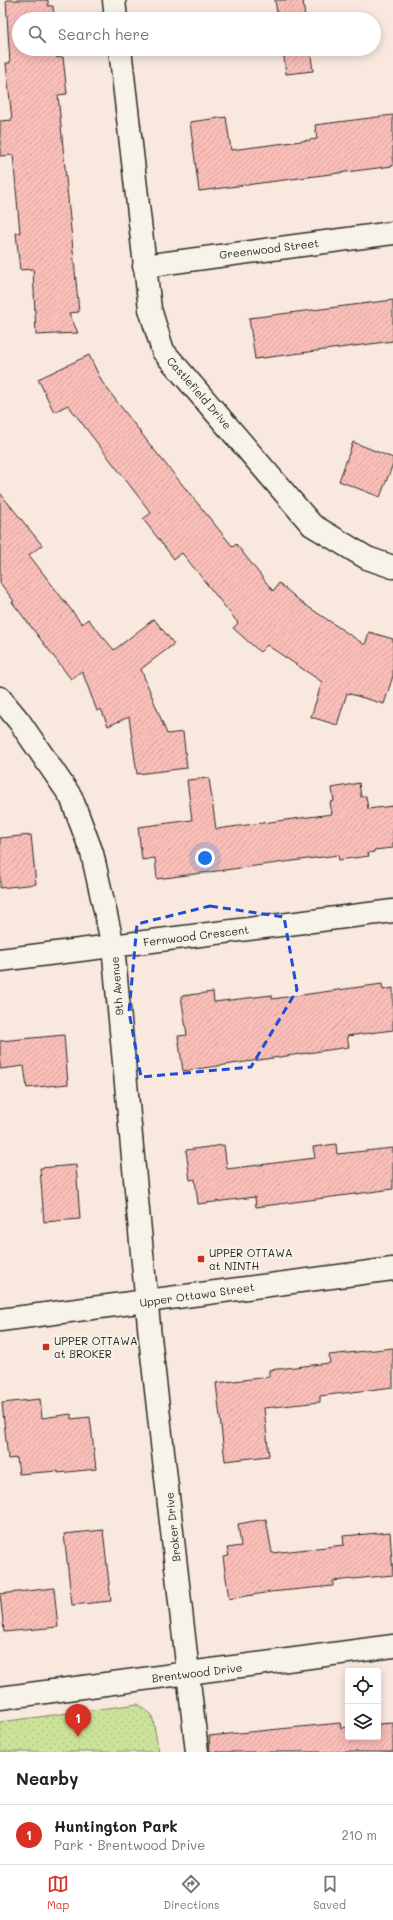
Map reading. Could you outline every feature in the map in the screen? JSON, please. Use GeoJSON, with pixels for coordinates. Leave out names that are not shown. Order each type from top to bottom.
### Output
{"type":"FeatureCollection","features":[{"type":"Feature","properties":{"kind":"street"},"geometry":{"type":"LineString","coordinates":[[114,0],[115,12]]}},
{"type":"Feature","properties":{"kind":"street","name":"Castlefield Drive"},"geometry":{"type":"LineString","coordinates":[[121,56],[150,309],[163,351],[312,525],[367,558],[393,567]]}},
{"type":"Feature","properties":{"kind":"street","name":"Greenwood Street"},"geometry":{"type":"LineString","coordinates":[[144,266],[393,233]]}},
{"type":"Feature","properties":{"kind":"street","name":"9th Avenue"},"geometry":{"type":"LineString","coordinates":[[0,698],[19,721],[71,797],[92,853],[113,946],[147,1301]]}},
{"type":"Feature","properties":{"kind":"street","name":"Fernwood Crescent"},"geometry":{"type":"LineString","coordinates":[[0,960],[393,911]]}},
{"type":"Feature","properties":{"kind":"street","name":"Upper Ottawa Street"},"geometry":{"type":"LineString","coordinates":[[0,1320],[393,1269]]}},
{"type":"Feature","properties":{"kind":"street","name":"Broker Drive"},"geometry":{"type":"LineString","coordinates":[[147,1301],[197,1752]]}},
{"type":"Feature","properties":{"kind":"street","name":"Brentwood Drive"},"geometry":{"type":"LineString","coordinates":[[0,1698],[393,1646]]}},
{"type":"Feature","properties":{"kind":"highlighted area"},"geometry":{"type":"Polygon","coordinates":[[[210,906],[284,917],[297,990],[251,1067],[141,1077],[129,1012],[137,924],[210,906]]]}},
{"type":"Feature","properties":{"kind":"green space"},"geometry":{"type":"Polygon","coordinates":[[[138,1704],[152,1715],[159,1752],[0,1752],[0,1722],[138,1704]]]}},
{"type":"Feature","properties":{"kind":"building"},"geometry":{"type":"Polygon","coordinates":[[[6,0],[48,0],[48,6],[53,6],[53,12],[12,12],[12,56],[63,57],[67,94],[58,95],[79,312],[69,313],[78,333],[36,335],[33,269],[20,270],[16,233],[20,233],[13,155],[0,156],[0,121],[12,120],[6,63],[10,63],[6,0]]]}},
{"type":"Feature","properties":{"kind":"building"},"geometry":{"type":"Polygon","coordinates":[[[275,0],[303,0],[304,12],[277,12],[275,0]]]}},
{"type":"Feature","properties":{"kind":"building"},"geometry":{"type":"Polygon","coordinates":[[[284,56],[311,56],[313,71],[286,74],[284,56]]]}},
{"type":"Feature","properties":{"kind":"building"},"geometry":{"type":"Polygon","coordinates":[[[393,115],[393,166],[199,191],[190,122],[226,117],[231,150],[317,139],[315,125],[393,115]]]}},
{"type":"Feature","properties":{"kind":"building"},"geometry":{"type":"Polygon","coordinates":[[[393,300],[393,341],[255,359],[249,318],[393,300]]]}},
{"type":"Feature","properties":{"kind":"building"},"geometry":{"type":"Polygon","coordinates":[[[89,355],[102,382],[151,446],[233,547],[236,544],[273,591],[279,583],[301,602],[365,645],[369,632],[393,639],[393,676],[384,704],[347,693],[337,725],[311,717],[322,682],[267,645],[260,652],[233,628],[238,623],[182,553],[174,559],[143,519],[151,513],[68,405],[54,412],[38,379],[89,355]]]}},
{"type":"Feature","properties":{"kind":"building"},"geometry":{"type":"Polygon","coordinates":[[[353,442],[393,458],[393,464],[380,497],[339,481],[353,442]]]}},
{"type":"Feature","properties":{"kind":"building"},"geometry":{"type":"Polygon","coordinates":[[[0,493],[42,545],[29,555],[82,624],[88,619],[114,650],[154,619],[174,644],[141,669],[167,734],[183,732],[187,768],[137,774],[129,717],[108,726],[101,709],[97,711],[82,671],[71,679],[12,602],[14,601],[0,583],[0,493]]]}},
{"type":"Feature","properties":{"kind":"building"},"geometry":{"type":"Polygon","coordinates":[[[209,778],[216,829],[332,814],[330,802],[334,801],[332,788],[359,783],[361,797],[366,796],[368,809],[393,806],[393,848],[374,850],[374,852],[368,853],[369,856],[339,860],[338,855],[157,879],[155,858],[142,860],[138,827],[192,820],[187,780],[209,778]]]}},
{"type":"Feature","properties":{"kind":"building"},"geometry":{"type":"Polygon","coordinates":[[[31,835],[36,884],[0,888],[0,838],[31,835]]]}},
{"type":"Feature","properties":{"kind":"building"},"geometry":{"type":"Polygon","coordinates":[[[382,984],[383,990],[393,988],[393,1030],[347,1036],[349,1047],[183,1071],[178,1036],[187,1035],[181,996],[213,992],[214,1002],[272,995],[272,999],[382,984]]]}},
{"type":"Feature","properties":{"kind":"building"},"geometry":{"type":"Polygon","coordinates":[[[64,1035],[68,1084],[27,1088],[24,1066],[0,1069],[0,1041],[64,1035]]]}},
{"type":"Feature","properties":{"kind":"building"},"geometry":{"type":"Polygon","coordinates":[[[336,1144],[337,1154],[393,1148],[393,1189],[256,1207],[255,1197],[198,1204],[195,1179],[190,1180],[186,1150],[224,1145],[227,1169],[315,1158],[313,1147],[336,1144]]]}},
{"type":"Feature","properties":{"kind":"building"},"geometry":{"type":"Polygon","coordinates":[[[76,1165],[80,1219],[44,1222],[40,1168],[76,1165]]]}},
{"type":"Feature","properties":{"kind":"building"},"geometry":{"type":"Polygon","coordinates":[[[393,1348],[393,1387],[320,1396],[320,1402],[264,1408],[269,1456],[225,1461],[216,1383],[269,1377],[269,1370],[330,1363],[329,1355],[393,1348]]]}},
{"type":"Feature","properties":{"kind":"building"},"geometry":{"type":"Polygon","coordinates":[[[40,1399],[42,1418],[71,1414],[71,1419],[90,1417],[96,1469],[58,1473],[58,1471],[19,1474],[17,1458],[8,1459],[2,1403],[40,1399]]]}},
{"type":"Feature","properties":{"kind":"building"},"geometry":{"type":"Polygon","coordinates":[[[266,1519],[272,1553],[344,1545],[343,1536],[390,1532],[393,1575],[333,1581],[333,1586],[270,1592],[229,1599],[223,1557],[229,1556],[227,1548],[241,1546],[238,1524],[266,1519]]]}},
{"type":"Feature","properties":{"kind":"building"},"geometry":{"type":"Polygon","coordinates":[[[103,1530],[111,1601],[72,1605],[64,1534],[103,1530]]]}},
{"type":"Feature","properties":{"kind":"building"},"geometry":{"type":"Polygon","coordinates":[[[54,1588],[58,1627],[4,1632],[0,1594],[54,1588]]]}},
{"type":"Feature","properties":{"kind":"building"},"geometry":{"type":"Polygon","coordinates":[[[340,1723],[341,1728],[345,1727],[345,1740],[381,1740],[381,1724],[393,1723],[393,1752],[210,1752],[209,1736],[340,1723]]]}},
{"type":"Feature","properties":{"kind":"place","name":"UPPER OTTAWA at NINTH"},"geometry":{"type":"Point","coordinates":[201,1259]}},
{"type":"Feature","properties":{"kind":"place","name":"UPPER OTTAWA at BROKER"},"geometry":{"type":"Point","coordinates":[46,1347]}},
{"type":"Feature","properties":{"kind":"place","name":"Huntington Park"},"geometry":{"type":"Point","coordinates":[78,1737]}}]}
